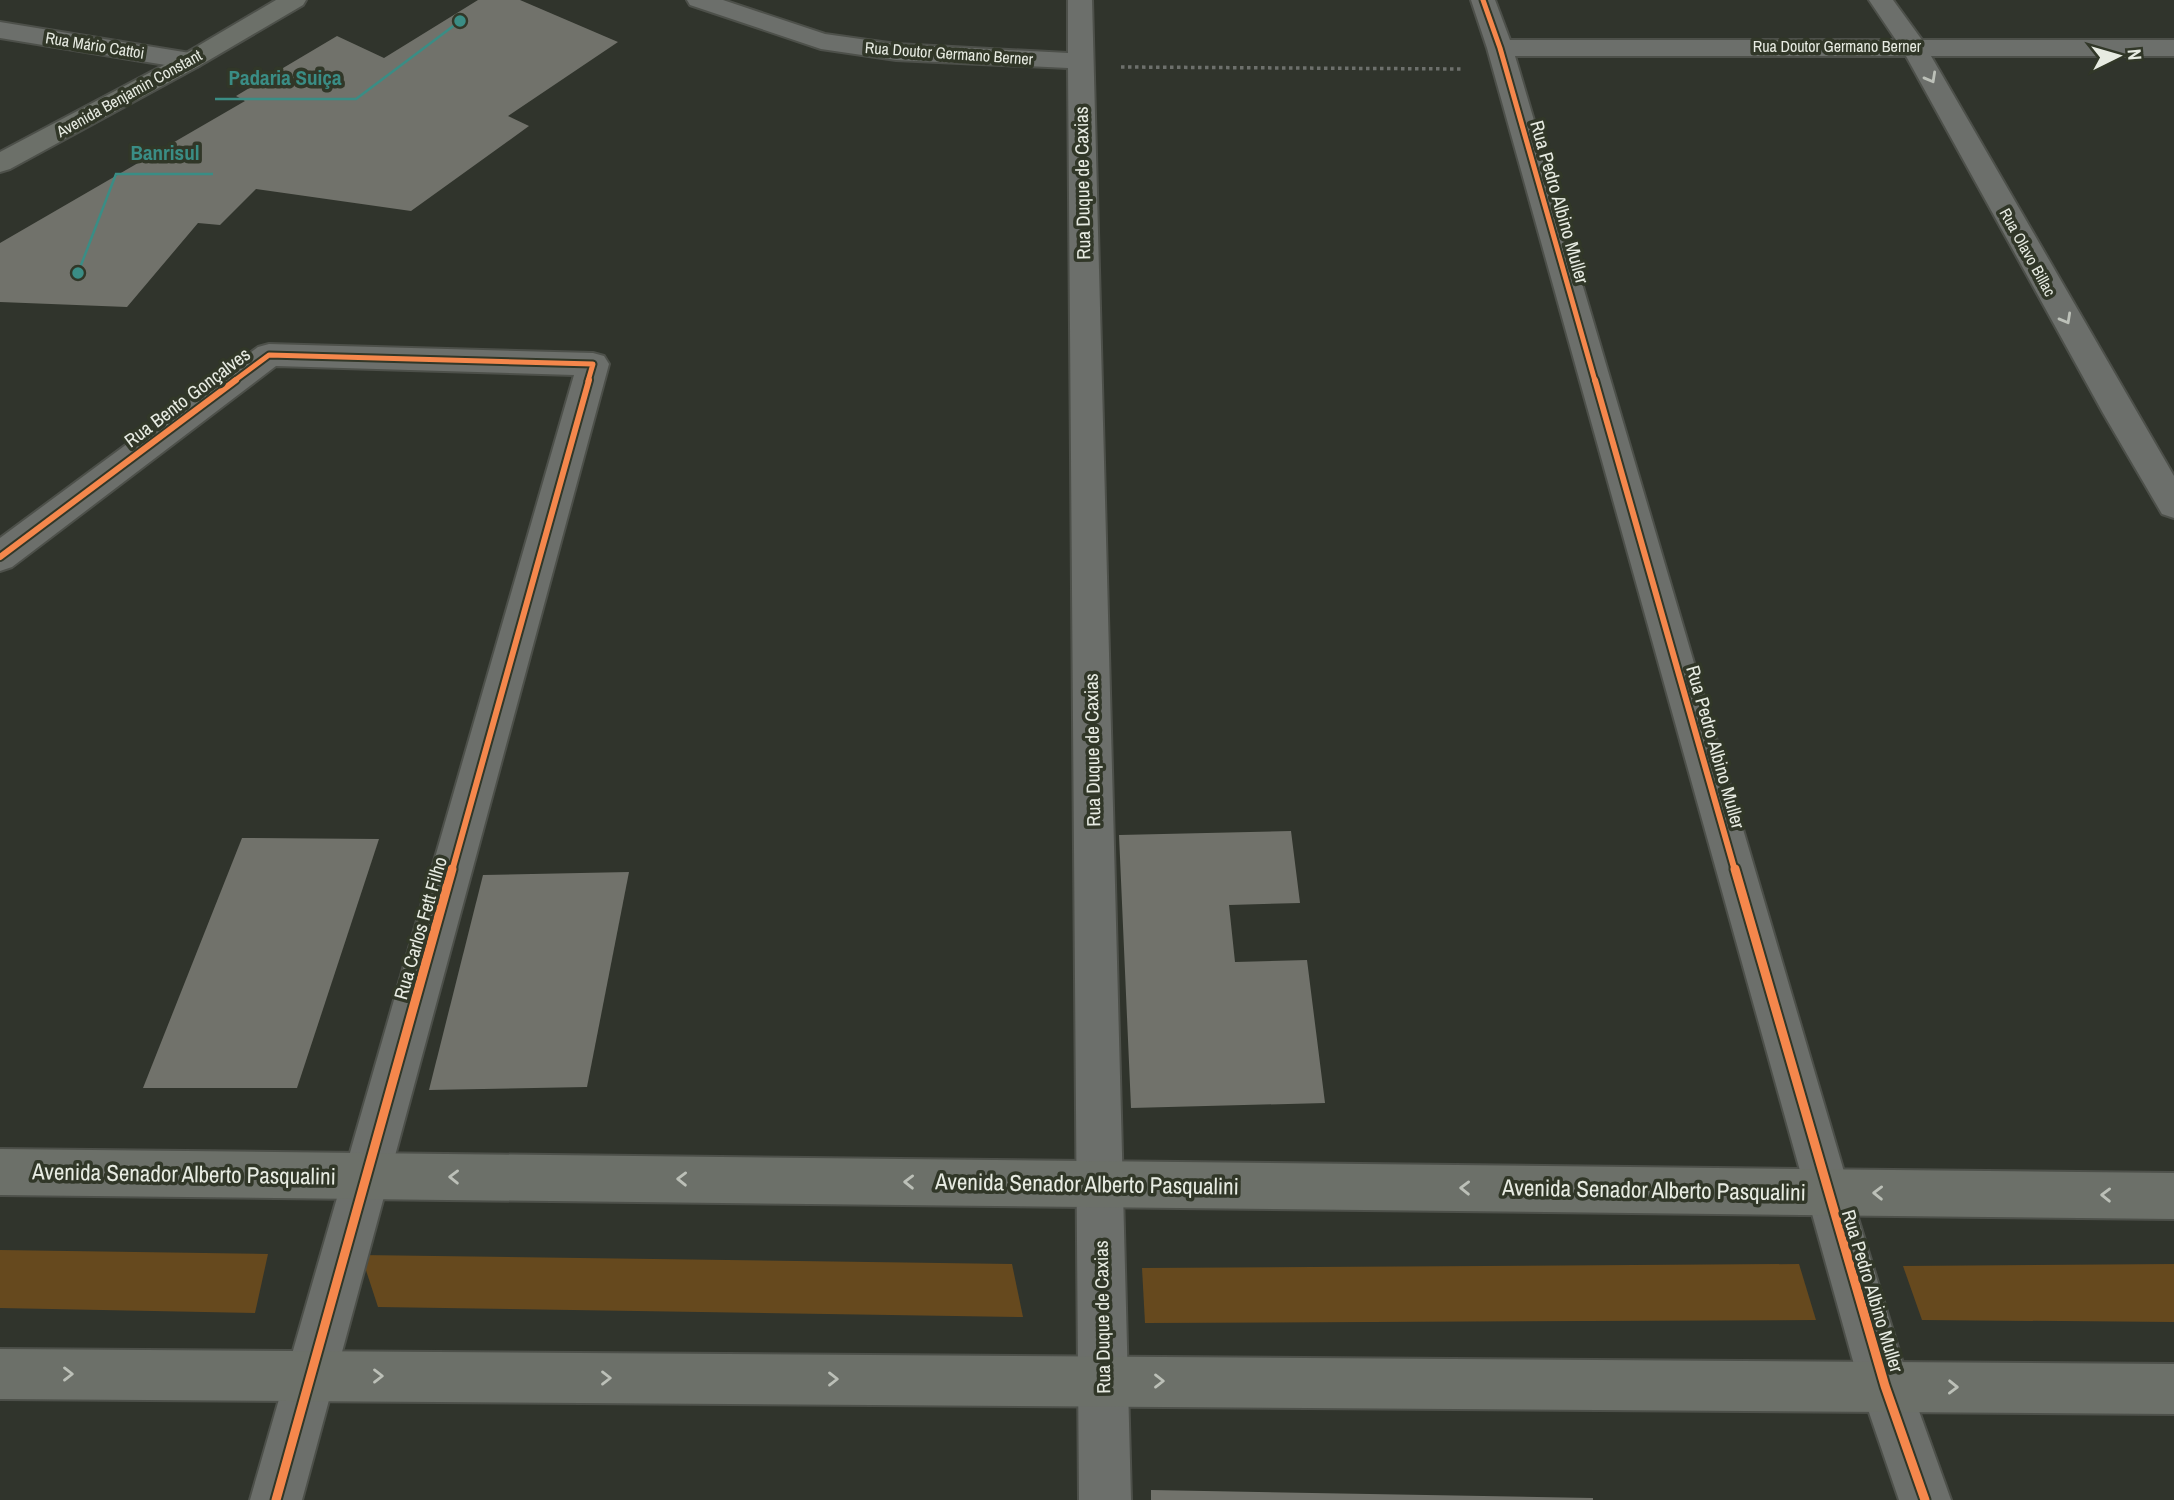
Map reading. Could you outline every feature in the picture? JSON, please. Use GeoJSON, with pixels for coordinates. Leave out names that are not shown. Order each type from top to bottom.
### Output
{"type":"FeatureCollection","features":[{"type":"Feature","properties":{"kind":"main road","name":"Avenida Benjamin Constant"},"geometry":{"type":"LineString","coordinates":[[0,163],[190,61],[293,0]]}},
{"type":"Feature","properties":{"kind":"main road","name":"Avenida Senador Alberto Pasqualini"},"geometry":{"type":"LineString","coordinates":[[0,1172],[2174,1196]]}},
{"type":"Feature","properties":{"kind":"main road"},"geometry":{"type":"LineString","coordinates":[[0,1374],[2174,1389]]}},
{"type":"Feature","properties":{"kind":"street","name":"Rua Doutor Germano Berner"},"geometry":{"type":"LineString","coordinates":[[699,0],[821,41],[896,52],[1079,64]]}},
{"type":"Feature","properties":{"kind":"street","name":"Rua Duque de Caxias"},"geometry":{"type":"LineString","coordinates":[[1080,0],[1105,1500]]}},
{"type":"Feature","properties":{"kind":"street","name":"Rua Pedro Albino Muller"},"geometry":{"type":"LineString","coordinates":[[1483,0],[1503,58],[1827,1192],[1885,1386],[1924,1500]]}},
{"type":"Feature","properties":{"kind":"street","name":"Rua Olavo Billac"},"geometry":{"type":"LineString","coordinates":[[1881,0],[1913,46],[2119,414],[2174,505]]}},
{"type":"Feature","properties":{"kind":"street","name":"Rua Mário Cattoi"},"geometry":{"type":"LineString","coordinates":[[0,30],[190,61]]}},
{"type":"Feature","properties":{"kind":"street","name":"Rua Doutor Germano Berner"},"geometry":{"type":"LineString","coordinates":[[1503,58],[1913,46],[2174,48]]}},
{"type":"Feature","properties":{"kind":"street","name":"Rua Bento Gonçalves"},"geometry":{"type":"LineString","coordinates":[[0,557],[269,355],[593,364]]}},
{"type":"Feature","properties":{"kind":"street","name":"Rua Carlos Fett Filho"},"geometry":{"type":"LineString","coordinates":[[276,1500],[593,364]]}},
{"type":"Feature","properties":{"kind":"path"},"geometry":{"type":"LineString","coordinates":[[1079,64],[1503,58]]}},
{"type":"Feature","properties":{"kind":"shaded area"},"geometry":{"type":"Polygon","coordinates":[[[0,1250],[268,1254],[255,1313],[0,1308],[0,1250]]]}},
{"type":"Feature","properties":{"kind":"shaded area"},"geometry":{"type":"Polygon","coordinates":[[[361,1255],[1012,1264],[1023,1317],[378,1307],[361,1255]]]}},
{"type":"Feature","properties":{"kind":"shaded area"},"geometry":{"type":"Polygon","coordinates":[[[1799,1264],[1816,1320],[1145,1323],[1142,1268],[1799,1264]]]}},
{"type":"Feature","properties":{"kind":"shaded area"},"geometry":{"type":"Polygon","coordinates":[[[2174,1264],[2174,1322],[1922,1320],[1903,1266],[2174,1264]]]}},
{"type":"Feature","properties":{"kind":"building"},"geometry":{"type":"Polygon","coordinates":[[[478,0],[520,0],[618,42],[508,116],[529,126],[411,211],[256,189],[220,225],[198,223],[127,307],[0,302],[0,243],[245,101],[236,96],[337,36],[384,58],[478,0]]]}},
{"type":"Feature","properties":{"kind":"building"},"geometry":{"type":"Polygon","coordinates":[[[1291,831],[1300,903],[1229,905],[1235,962],[1307,960],[1325,1103],[1131,1108],[1119,835],[1291,831]]]}},
{"type":"Feature","properties":{"kind":"building"},"geometry":{"type":"Polygon","coordinates":[[[242,838],[379,839],[297,1088],[143,1088],[242,838]]]}},
{"type":"Feature","properties":{"kind":"building"},"geometry":{"type":"Polygon","coordinates":[[[629,872],[587,1087],[429,1090],[483,875],[629,872]]]}},
{"type":"Feature","properties":{"kind":"building"},"geometry":{"type":"Polygon","coordinates":[[[1151,1490],[1593,1498],[1593,1500],[1151,1500],[1151,1490]]]}},
{"type":"Feature","properties":{"kind":"cycle path"},"geometry":{"type":"LineString","coordinates":[[1483,0],[1500,48],[1827,1192],[1885,1386],[1925,1500]]}},
{"type":"Feature","properties":{"kind":"cycle path"},"geometry":{"type":"LineString","coordinates":[[0,557],[269,355],[593,364],[276,1500]]}},
{"type":"Feature","properties":{"kind":"place","name":"Padaria Suiça"},"geometry":{"type":"Point","coordinates":[460,21]}},
{"type":"Feature","properties":{"kind":"place","name":"Banrisul"},"geometry":{"type":"Point","coordinates":[78,273]}}]}
